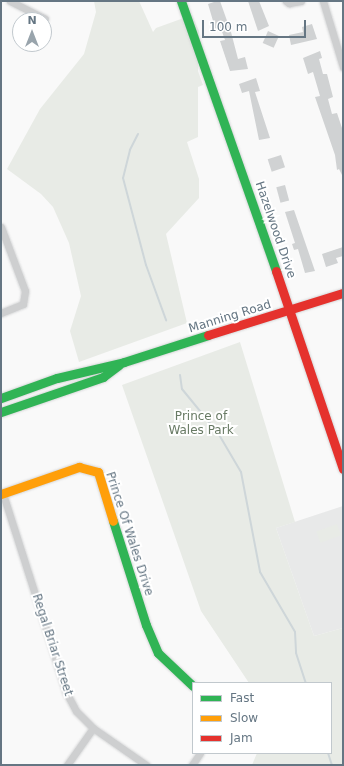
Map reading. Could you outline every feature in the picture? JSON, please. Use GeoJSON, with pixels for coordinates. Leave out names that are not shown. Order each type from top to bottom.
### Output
{"type":"FeatureCollection","features":[{"type":"Feature","properties":{"kind":"street"},"geometry":{"type":"LineString","coordinates":[[10,1],[31,12]]}},
{"type":"Feature","properties":{"kind":"street","name":"Hazelwood Drive"},"geometry":{"type":"LineString","coordinates":[[181,1],[343,469]]}},
{"type":"Feature","properties":{"kind":"street"},"geometry":{"type":"LineString","coordinates":[[286,1],[289,3],[301,1]]}},
{"type":"Feature","properties":{"kind":"street"},"geometry":{"type":"LineString","coordinates":[[323,1],[343,67]]}},
{"type":"Feature","properties":{"kind":"street"},"geometry":{"type":"LineString","coordinates":[[1,227],[24,291],[23,304],[1,312]]}},
{"type":"Feature","properties":{"kind":"street","name":"Manning Road"},"geometry":{"type":"LineString","coordinates":[[1,398],[57,378],[124,362],[343,293]]}},
{"type":"Feature","properties":{"kind":"street","name":"Manning Road"},"geometry":{"type":"LineString","coordinates":[[1,412],[103,377],[124,362]]}},
{"type":"Feature","properties":{"kind":"street","name":"Prince Of Wales Drive"},"geometry":{"type":"LineString","coordinates":[[2,494],[79,467],[98,472],[146,625],[158,653],[192,685]]}},
{"type":"Feature","properties":{"kind":"street","name":"Regal Briar Street"},"geometry":{"type":"LineString","coordinates":[[2,494],[66,692],[76,711],[93,728],[146,765]]}},
{"type":"Feature","properties":{"kind":"street"},"geometry":{"type":"LineString","coordinates":[[67,765],[93,728]]}},
{"type":"Feature","properties":{"kind":"street"},"geometry":{"type":"LineString","coordinates":[[192,765],[199,754]]}},
{"type":"Feature","properties":{"kind":"shaded area"},"geometry":{"type":"Polygon","coordinates":[[[343,506],[343,628],[314,636],[276,528],[343,506]]]}},
{"type":"Feature","properties":{"kind":"green space"},"geometry":{"type":"Polygon","coordinates":[[[94,1],[139,1],[153,32],[156,28],[192,15],[199,31],[198,71],[203,85],[198,87],[198,137],[187,142],[199,179],[199,198],[166,234],[187,323],[79,362],[70,331],[81,296],[69,243],[53,207],[41,194],[7,169],[40,109],[84,54],[96,12],[94,1]]]}},
{"type":"Feature","properties":{"kind":"green space","name":"Prince of Wales Park"},"geometry":{"type":"Polygon","coordinates":[[[240,342],[295,522],[276,528],[314,636],[343,628],[343,765],[252,765],[257,754],[332,754],[332,682],[248,682],[201,611],[122,385],[240,342]]]}},
{"type":"Feature","properties":{"kind":"green space"},"geometry":{"type":"Polygon","coordinates":[[[337,524],[341,535],[320,543],[316,532],[337,524]]]}},
{"type":"Feature","properties":{"kind":"building"},"geometry":{"type":"Polygon","coordinates":[[[220,1],[231,32],[238,59],[245,57],[248,69],[230,71],[220,41],[225,40],[221,29],[216,31],[208,4],[220,1]]]}},
{"type":"Feature","properties":{"kind":"building"},"geometry":{"type":"Polygon","coordinates":[[[248,1],[259,1],[269,26],[258,31],[248,1]]]}},
{"type":"Feature","properties":{"kind":"building"},"geometry":{"type":"Polygon","coordinates":[[[312,24],[317,39],[291,45],[289,35],[303,32],[302,27],[312,24]]]}},
{"type":"Feature","properties":{"kind":"building"},"geometry":{"type":"Polygon","coordinates":[[[268,31],[279,36],[274,48],[263,43],[268,31]]]}},
{"type":"Feature","properties":{"kind":"building"},"geometry":{"type":"Polygon","coordinates":[[[320,51],[322,58],[319,59],[323,74],[327,74],[333,97],[328,99],[332,114],[337,113],[343,131],[343,177],[339,169],[337,170],[335,155],[315,97],[320,96],[313,72],[308,74],[303,58],[320,51]]]}},
{"type":"Feature","properties":{"kind":"building"},"geometry":{"type":"Polygon","coordinates":[[[256,78],[260,91],[255,92],[270,138],[259,140],[249,91],[242,93],[239,84],[256,78]]]}},
{"type":"Feature","properties":{"kind":"building"},"geometry":{"type":"Polygon","coordinates":[[[281,155],[285,167],[272,172],[268,159],[281,155]]]}},
{"type":"Feature","properties":{"kind":"building"},"geometry":{"type":"Polygon","coordinates":[[[285,185],[289,200],[280,203],[276,187],[285,185]]]}},
{"type":"Feature","properties":{"kind":"building"},"geometry":{"type":"Polygon","coordinates":[[[294,210],[315,271],[305,273],[298,249],[294,250],[292,244],[295,243],[285,212],[294,210]]]}},
{"type":"Feature","properties":{"kind":"building"},"geometry":{"type":"Polygon","coordinates":[[[343,247],[343,256],[336,258],[338,263],[326,267],[322,254],[343,247]]]}},
{"type":"Feature","properties":{"kind":"waterway"},"geometry":{"type":"LineString","coordinates":[[138,134],[130,150],[123,178],[146,265],[166,320]]}},
{"type":"Feature","properties":{"kind":"waterway"},"geometry":{"type":"LineString","coordinates":[[180,375],[182,389],[218,433],[241,472],[260,572],[295,632],[296,653],[306,682]]}},
{"type":"Feature","properties":{"kind":"waterway"},"geometry":{"type":"LineString","coordinates":[[328,754],[332,765]]}},
{"type":"Feature","properties":{"kind":"traffic: fast"},"geometry":{"type":"LineString","coordinates":[[181,1],[276,271]]}},
{"type":"Feature","properties":{"kind":"traffic: fast"},"geometry":{"type":"LineString","coordinates":[[1,398],[57,378],[124,362],[208,335]]}},
{"type":"Feature","properties":{"kind":"traffic: fast"},"geometry":{"type":"LineString","coordinates":[[1,412],[103,377],[119,365]]}},
{"type":"Feature","properties":{"kind":"traffic: fast"},"geometry":{"type":"LineString","coordinates":[[113,521],[146,625],[158,653],[192,685]]}},
{"type":"Feature","properties":{"kind":"traffic: slow"},"geometry":{"type":"LineString","coordinates":[[1,494],[79,467],[98,472],[113,521]]}},
{"type":"Feature","properties":{"kind":"traffic: jam"},"geometry":{"type":"LineString","coordinates":[[276,271],[343,469]]}},
{"type":"Feature","properties":{"kind":"traffic: jam"},"geometry":{"type":"LineString","coordinates":[[208,335],[343,293]]}}]}
